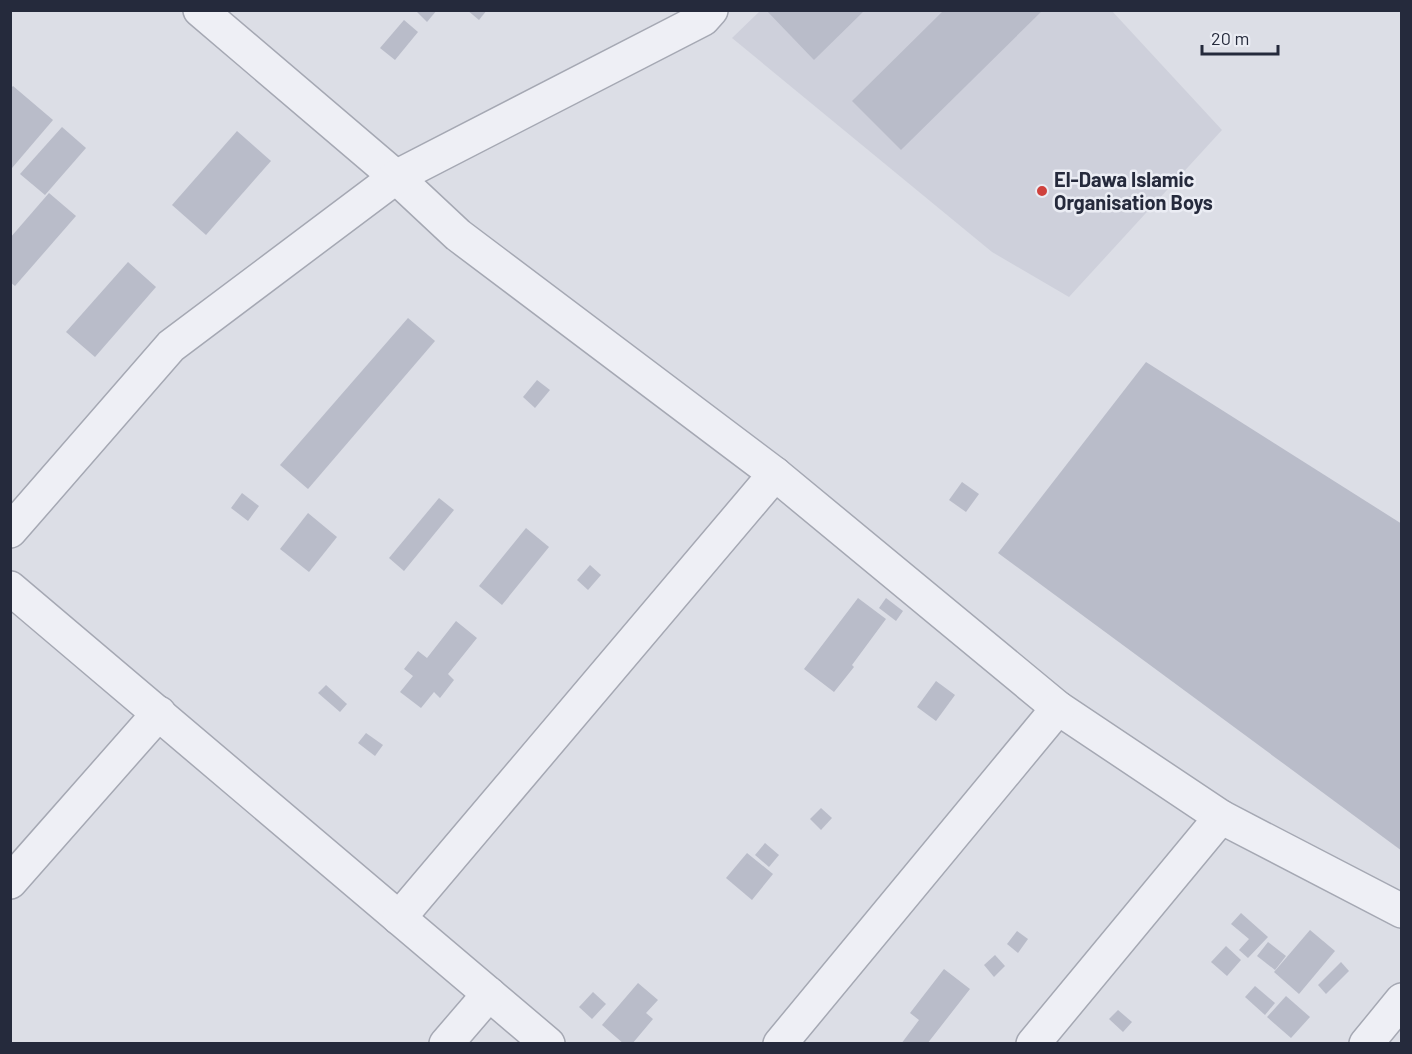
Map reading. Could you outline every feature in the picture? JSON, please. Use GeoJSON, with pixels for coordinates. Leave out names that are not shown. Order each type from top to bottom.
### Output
{"type":"FeatureCollection","features":[{"type":"Feature","properties":{"kind":"street"},"geometry":{"type":"LineString","coordinates":[[200,10],[396,177],[458,235],[775,474],[1058,708],[1221,817],[1401,911]]}},
{"type":"Feature","properties":{"kind":"street"},"geometry":{"type":"LineString","coordinates":[[10,531],[171,346],[396,177],[703,19],[711,10]]}},
{"type":"Feature","properties":{"kind":"street"},"geometry":{"type":"LineString","coordinates":[[399,918],[775,474]]}},
{"type":"Feature","properties":{"kind":"street"},"geometry":{"type":"LineString","coordinates":[[10,588],[548,1044]]}},
{"type":"Feature","properties":{"kind":"street"},"geometry":{"type":"LineString","coordinates":[[780,1044],[1058,708]]}},
{"type":"Feature","properties":{"kind":"street"},"geometry":{"type":"LineString","coordinates":[[10,882],[159,713]]}},
{"type":"Feature","properties":{"kind":"street"},"geometry":{"type":"LineString","coordinates":[[1033,1044],[1221,817]]}},
{"type":"Feature","properties":{"kind":"street"},"geometry":{"type":"LineString","coordinates":[[446,1044],[489,994]]}},
{"type":"Feature","properties":{"kind":"street"},"geometry":{"type":"LineString","coordinates":[[1366,1044],[1401,1000]]}},
{"type":"Feature","properties":{"kind":"shaded area","name":"El-Dawa Islamic Organisation Boys"},"geometry":{"type":"Polygon","coordinates":[[[760,11],[1112,11],[1222,130],[1069,297],[992,252],[732,38],[760,11]]]}},
{"type":"Feature","properties":{"kind":"building"},"geometry":{"type":"Polygon","coordinates":[[[415,10],[437,10],[427,22],[415,10]]]}},
{"type":"Feature","properties":{"kind":"building"},"geometry":{"type":"Polygon","coordinates":[[[467,10],[487,10],[479,20],[467,10]]]}},
{"type":"Feature","properties":{"kind":"building"},"geometry":{"type":"Polygon","coordinates":[[[766,10],[865,10],[814,60],[766,10]]]}},
{"type":"Feature","properties":{"kind":"building"},"geometry":{"type":"Polygon","coordinates":[[[944,10],[1043,10],[901,150],[852,101],[944,10]]]}},
{"type":"Feature","properties":{"kind":"building"},"geometry":{"type":"Polygon","coordinates":[[[404,20],[418,32],[395,60],[380,48],[404,20]]]}},
{"type":"Feature","properties":{"kind":"building"},"geometry":{"type":"Polygon","coordinates":[[[13,86],[53,120],[12,168],[10,166],[10,89],[13,86]]]}},
{"type":"Feature","properties":{"kind":"building"},"geometry":{"type":"Polygon","coordinates":[[[62,127],[86,148],[45,195],[20,174],[62,127]]]}},
{"type":"Feature","properties":{"kind":"building"},"geometry":{"type":"Polygon","coordinates":[[[237,131],[271,161],[206,235],[172,205],[237,131]]]}},
{"type":"Feature","properties":{"kind":"building"},"geometry":{"type":"Polygon","coordinates":[[[49,193],[76,216],[15,286],[10,282],[10,238],[49,193]]]}},
{"type":"Feature","properties":{"kind":"building"},"geometry":{"type":"Polygon","coordinates":[[[128,262],[156,287],[95,357],[66,332],[128,262]]]}},
{"type":"Feature","properties":{"kind":"building"},"geometry":{"type":"Polygon","coordinates":[[[408,318],[435,341],[308,489],[280,465],[408,318]]]}},
{"type":"Feature","properties":{"kind":"building"},"geometry":{"type":"Polygon","coordinates":[[[1146,362],[1402,524],[1402,851],[998,553],[1146,362]]]}},
{"type":"Feature","properties":{"kind":"building"},"geometry":{"type":"Polygon","coordinates":[[[537,380],[550,390],[535,408],[523,397],[537,380]]]}},
{"type":"Feature","properties":{"kind":"building"},"geometry":{"type":"Polygon","coordinates":[[[962,482],[979,494],[966,512],[949,500],[962,482]]]}},
{"type":"Feature","properties":{"kind":"building"},"geometry":{"type":"Polygon","coordinates":[[[242,493],[259,506],[248,521],[231,508],[242,493]]]}},
{"type":"Feature","properties":{"kind":"building"},"geometry":{"type":"Polygon","coordinates":[[[439,498],[454,510],[404,571],[389,558],[439,498]]]}},
{"type":"Feature","properties":{"kind":"building"},"geometry":{"type":"Polygon","coordinates":[[[308,513],[337,537],[309,572],[280,549],[308,513]]]}},
{"type":"Feature","properties":{"kind":"building"},"geometry":{"type":"Polygon","coordinates":[[[526,528],[549,547],[502,605],[479,586],[526,528]]]}},
{"type":"Feature","properties":{"kind":"building"},"geometry":{"type":"Polygon","coordinates":[[[590,565],[601,575],[588,590],[577,580],[590,565]]]}},
{"type":"Feature","properties":{"kind":"building"},"geometry":{"type":"Polygon","coordinates":[[[858,598],[886,619],[834,692],[804,669],[858,598]]]}},
{"type":"Feature","properties":{"kind":"building"},"geometry":{"type":"Polygon","coordinates":[[[886,598],[903,611],[896,621],[879,608],[886,598]]]}},
{"type":"Feature","properties":{"kind":"building"},"geometry":{"type":"Polygon","coordinates":[[[456,621],[477,638],[448,674],[454,680],[440,698],[434,692],[421,708],[400,692],[413,676],[404,669],[418,651],[427,658],[456,621]]]}},
{"type":"Feature","properties":{"kind":"building"},"geometry":{"type":"Polygon","coordinates":[[[936,681],[955,695],[936,721],[917,707],[936,681]]]}},
{"type":"Feature","properties":{"kind":"building"},"geometry":{"type":"Polygon","coordinates":[[[326,685],[347,704],[340,712],[318,693],[326,685]]]}},
{"type":"Feature","properties":{"kind":"building"},"geometry":{"type":"Polygon","coordinates":[[[366,733],[383,745],[375,756],[358,743],[366,733]]]}},
{"type":"Feature","properties":{"kind":"building"},"geometry":{"type":"Polygon","coordinates":[[[821,808],[832,818],[821,830],[810,819],[821,808]]]}},
{"type":"Feature","properties":{"kind":"building"},"geometry":{"type":"Polygon","coordinates":[[[765,843],[779,855],[769,867],[755,855],[765,843]]]}},
{"type":"Feature","properties":{"kind":"building"},"geometry":{"type":"Polygon","coordinates":[[[747,853],[773,874],[752,900],[726,878],[747,853]]]}},
{"type":"Feature","properties":{"kind":"building"},"geometry":{"type":"Polygon","coordinates":[[[1241,913],[1268,937],[1248,958],[1239,950],[1249,939],[1231,924],[1241,913]]]}},
{"type":"Feature","properties":{"kind":"building"},"geometry":{"type":"Polygon","coordinates":[[[1310,930],[1335,951],[1299,994],[1274,972],[1310,930]]]}},
{"type":"Feature","properties":{"kind":"building"},"geometry":{"type":"Polygon","coordinates":[[[1017,931],[1028,939],[1018,953],[1007,944],[1017,931]]]}},
{"type":"Feature","properties":{"kind":"building"},"geometry":{"type":"Polygon","coordinates":[[[1268,942],[1286,956],[1275,970],[1257,956],[1268,942]]]}},
{"type":"Feature","properties":{"kind":"building"},"geometry":{"type":"Polygon","coordinates":[[[1226,946],[1241,960],[1227,976],[1211,962],[1226,946]]]}},
{"type":"Feature","properties":{"kind":"building"},"geometry":{"type":"Polygon","coordinates":[[[995,955],[1005,966],[994,977],[984,965],[995,955]]]}},
{"type":"Feature","properties":{"kind":"building"},"geometry":{"type":"Polygon","coordinates":[[[1341,962],[1349,971],[1326,994],[1318,985],[1341,962]]]}},
{"type":"Feature","properties":{"kind":"building"},"geometry":{"type":"Polygon","coordinates":[[[944,969],[970,989],[927,1044],[901,1044],[919,1020],[910,1013],[944,969]]]}},
{"type":"Feature","properties":{"kind":"building"},"geometry":{"type":"Polygon","coordinates":[[[638,983],[658,1000],[646,1013],[653,1019],[632,1044],[624,1044],[602,1025],[638,983]]]}},
{"type":"Feature","properties":{"kind":"building"},"geometry":{"type":"Polygon","coordinates":[[[1255,986],[1275,1003],[1265,1015],[1245,997],[1255,986]]]}},
{"type":"Feature","properties":{"kind":"building"},"geometry":{"type":"Polygon","coordinates":[[[593,992],[606,1004],[592,1019],[579,1007],[593,992]]]}},
{"type":"Feature","properties":{"kind":"building"},"geometry":{"type":"Polygon","coordinates":[[[1286,996],[1310,1017],[1291,1038],[1267,1017],[1286,996]]]}},
{"type":"Feature","properties":{"kind":"building"},"geometry":{"type":"Polygon","coordinates":[[[1118,1010],[1132,1022],[1123,1032],[1109,1019],[1118,1010]]]}},
{"type":"Feature","properties":{"kind":"place","name":"El-Dawa Islamic Organisation Boys"},"geometry":{"type":"Point","coordinates":[1042,191]}}]}
